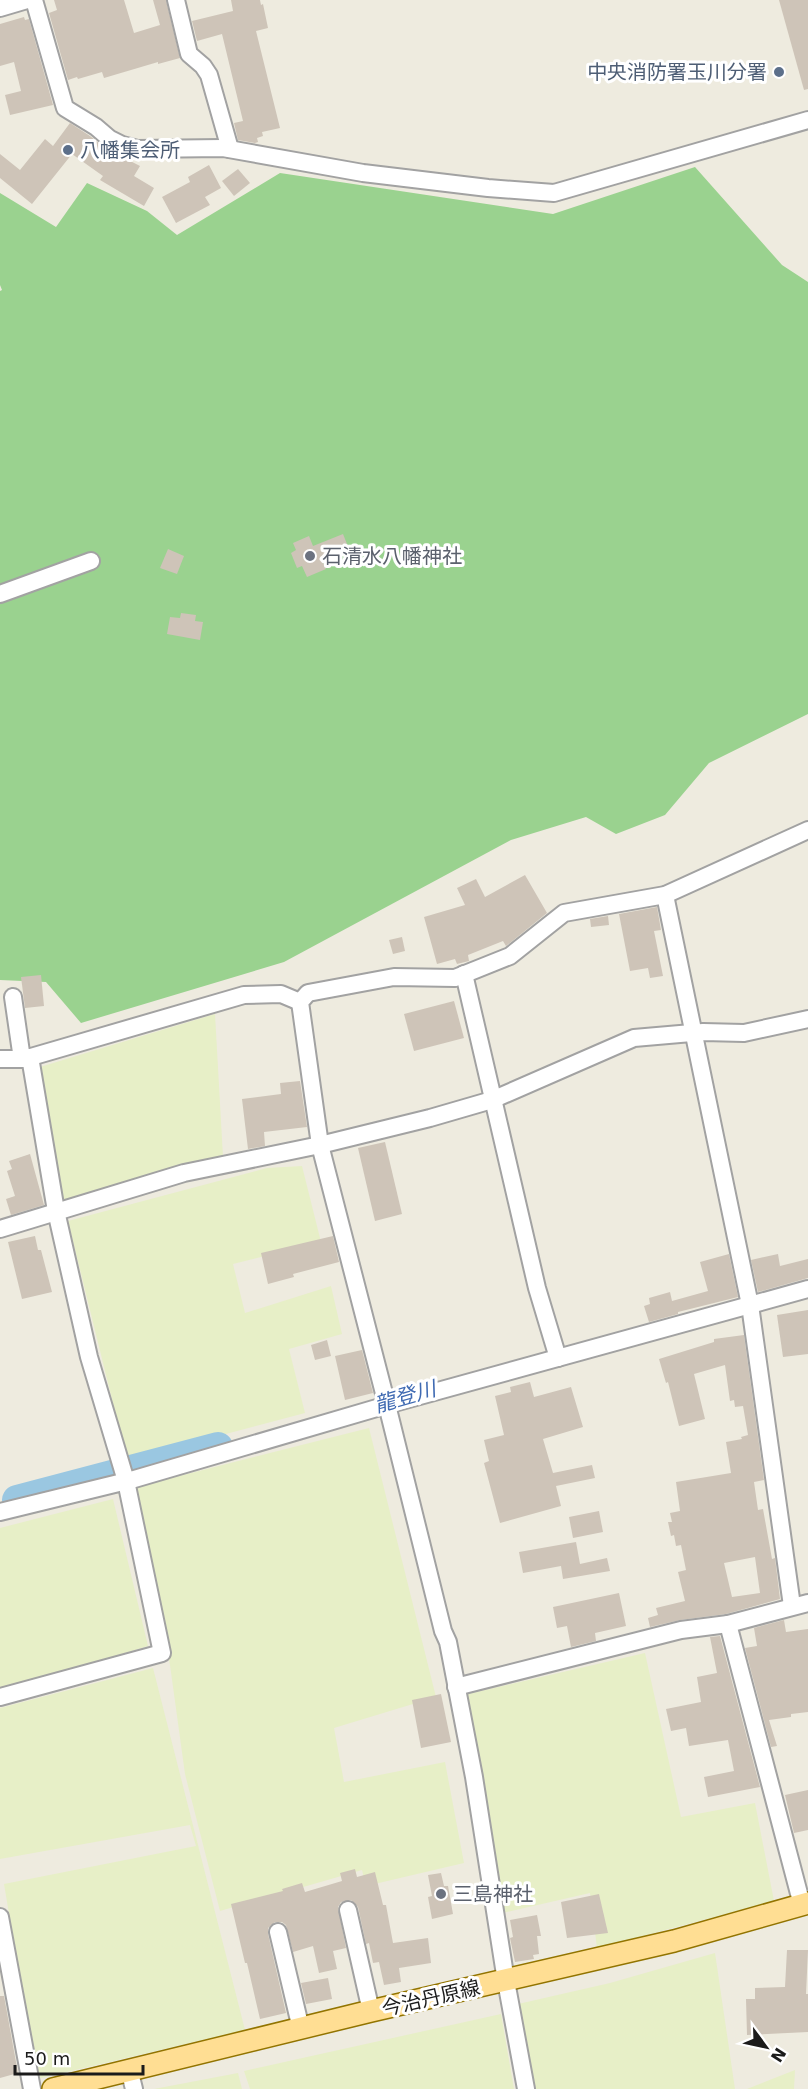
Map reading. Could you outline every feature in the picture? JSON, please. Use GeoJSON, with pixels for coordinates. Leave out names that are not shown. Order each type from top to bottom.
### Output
{"type":"FeatureCollection","features":[{"type":"Feature","properties":{"kind":"main road","name":"今治丹原線"},"geometry":{"type":"LineString","coordinates":[[53,2089],[131,2079],[301,2029],[674,1941],[805,1904]]}},
{"type":"Feature","properties":{"kind":"street"},"geometry":{"type":"LineString","coordinates":[[0,8],[27,0]]}},
{"type":"Feature","properties":{"kind":"street"},"geometry":{"type":"LineString","coordinates":[[34,0],[65,108],[122,145],[136,148],[230,149],[363,173],[488,188],[554,193],[808,120]]}},
{"type":"Feature","properties":{"kind":"street"},"geometry":{"type":"LineString","coordinates":[[176,0],[189,54],[203,66],[209,75],[230,149]]}},
{"type":"Feature","properties":{"kind":"street"},"geometry":{"type":"LineString","coordinates":[[0,594],[91,561]]}},
{"type":"Feature","properties":{"kind":"street"},"geometry":{"type":"LineString","coordinates":[[526,2089],[506,1981],[474,1777],[448,1642],[443,1631],[320,1145],[300,1002],[308,993],[394,977],[455,978],[510,956],[564,913],[665,895],[808,830]]}},
{"type":"Feature","properties":{"kind":"street"},"geometry":{"type":"LineString","coordinates":[[456,1687],[681,1630],[728,1624],[800,1604],[750,1305],[665,895]]}},
{"type":"Feature","properties":{"kind":"street"},"geometry":{"type":"LineString","coordinates":[[464,974],[538,1292],[557,1357]]}},
{"type":"Feature","properties":{"kind":"street"},"geometry":{"type":"LineString","coordinates":[[0,1059],[26,1058],[244,995],[281,994],[300,1002]]}},
{"type":"Feature","properties":{"kind":"street"},"geometry":{"type":"LineString","coordinates":[[0,1697],[162,1653],[126,1481],[89,1357],[56,1211],[13,997]]}},
{"type":"Feature","properties":{"kind":"street"},"geometry":{"type":"LineString","coordinates":[[0,1229],[184,1173],[320,1145],[430,1119],[492,1100],[634,1038],[744,1033],[808,1018]]}},
{"type":"Feature","properties":{"kind":"street"},"geometry":{"type":"LineString","coordinates":[[0,1512],[126,1481],[557,1357],[808,1290]]}},
{"type":"Feature","properties":{"kind":"street"},"geometry":{"type":"LineString","coordinates":[[728,1624],[805,1904]]}},
{"type":"Feature","properties":{"kind":"street"},"geometry":{"type":"LineString","coordinates":[[348,1910],[370,2012]]}},
{"type":"Feature","properties":{"kind":"street"},"geometry":{"type":"LineString","coordinates":[[0,1917],[32,2089]]}},
{"type":"Feature","properties":{"kind":"street"},"geometry":{"type":"LineString","coordinates":[[278,1932],[301,2029]]}},
{"type":"Feature","properties":{"kind":"green space"},"geometry":{"type":"Polygon","coordinates":[[[695,167],[782,265],[808,282],[808,714],[709,763],[665,815],[616,834],[586,817],[511,840],[284,962],[81,1023],[46,982],[0,980],[0,291],[2,290],[0,285],[0,193],[56,227],[87,183],[147,211],[177,235],[280,173],[553,214],[695,167]]]}},
{"type":"Feature","properties":{"kind":"green space"},"geometry":{"type":"Polygon","coordinates":[[[215,1014],[223,1157],[61,1201],[40,1067],[215,1014]]]}},
{"type":"Feature","properties":{"kind":"green space"},"geometry":{"type":"Polygon","coordinates":[[[302,1166],[321,1242],[233,1264],[245,1313],[331,1286],[342,1334],[289,1349],[305,1413],[127,1460],[68,1221],[267,1168],[302,1166]]]}},
{"type":"Feature","properties":{"kind":"green space"},"geometry":{"type":"Polygon","coordinates":[[[369,1428],[436,1697],[334,1728],[344,1782],[445,1762],[464,1863],[366,1886],[362,1870],[220,1911],[185,1774],[170,1665],[136,1487],[369,1428]]]}},
{"type":"Feature","properties":{"kind":"green space"},"geometry":{"type":"Polygon","coordinates":[[[113,1499],[148,1646],[0,1691],[0,1528],[113,1499]]]}},
{"type":"Feature","properties":{"kind":"green space"},"geometry":{"type":"Polygon","coordinates":[[[645,1653],[681,1817],[755,1803],[774,1901],[597,1948],[590,1893],[502,1913],[464,1695],[645,1653]]]}},
{"type":"Feature","properties":{"kind":"green space"},"geometry":{"type":"Polygon","coordinates":[[[153,1668],[245,2030],[37,2079],[4,1884],[196,1846],[190,1825],[0,1859],[0,1708],[153,1668]]]}},
{"type":"Feature","properties":{"kind":"green space"},"geometry":{"type":"Polygon","coordinates":[[[715,1953],[735,2089],[535,2089],[518,2004],[610,1983],[715,1953]]]}},
{"type":"Feature","properties":{"kind":"green space"},"geometry":{"type":"Polygon","coordinates":[[[501,2014],[514,2089],[250,2089],[244,2071],[501,2014]]]}},
{"type":"Feature","properties":{"kind":"green space"},"geometry":{"type":"Polygon","coordinates":[[[795,2070],[794,2089],[747,2089],[795,2070]]]}},
{"type":"Feature","properties":{"kind":"green space"},"geometry":{"type":"Polygon","coordinates":[[[238,2073],[242,2089],[154,2089],[238,2073]]]}},
{"type":"Feature","properties":{"kind":"building"},"geometry":{"type":"Polygon","coordinates":[[[54,0],[124,0],[134,33],[160,25],[153,0],[166,0],[180,58],[104,78],[102,72],[68,80],[49,13],[57,10],[54,0]]]}},
{"type":"Feature","properties":{"kind":"building"},"geometry":{"type":"Polygon","coordinates":[[[231,0],[260,0],[268,28],[256,31],[280,128],[262,132],[263,136],[257,138],[258,142],[255,143],[238,140],[234,123],[243,121],[222,34],[197,41],[192,21],[233,11],[231,0]]]}},
{"type":"Feature","properties":{"kind":"building"},"geometry":{"type":"Polygon","coordinates":[[[779,0],[808,0],[808,89],[804,90],[779,0]]]}},
{"type":"Feature","properties":{"kind":"building"},"geometry":{"type":"Polygon","coordinates":[[[24,17],[25,20],[29,19],[53,105],[10,115],[5,95],[21,91],[14,62],[0,66],[0,24],[24,17]]]}},
{"type":"Feature","properties":{"kind":"building"},"geometry":{"type":"Polygon","coordinates":[[[70,123],[105,148],[140,166],[134,176],[154,188],[144,206],[100,180],[103,176],[72,154],[32,204],[0,178],[0,154],[20,170],[45,139],[53,146],[70,123]]]}},
{"type":"Feature","properties":{"kind":"building"},"geometry":{"type":"Polygon","coordinates":[[[209,165],[221,188],[205,197],[210,205],[176,223],[162,197],[190,182],[188,177],[209,165]]]}},
{"type":"Feature","properties":{"kind":"building"},"geometry":{"type":"Polygon","coordinates":[[[238,169],[250,183],[234,196],[222,181],[238,169]]]}},
{"type":"Feature","properties":{"kind":"building"},"geometry":{"type":"Polygon","coordinates":[[[343,534],[349,549],[322,560],[326,569],[307,577],[302,566],[297,568],[291,553],[296,550],[293,543],[309,536],[313,546],[343,534]]]}},
{"type":"Feature","properties":{"kind":"building"},"geometry":{"type":"Polygon","coordinates":[[[168,549],[184,556],[177,574],[160,568],[168,549]]]}},
{"type":"Feature","properties":{"kind":"building"},"geometry":{"type":"Polygon","coordinates":[[[181,613],[196,615],[195,621],[203,622],[200,640],[167,634],[170,617],[180,618],[181,613]]]}},
{"type":"Feature","properties":{"kind":"building"},"geometry":{"type":"Polygon","coordinates":[[[525,875],[547,913],[506,946],[503,941],[468,955],[469,961],[457,964],[455,959],[437,964],[424,917],[465,905],[457,888],[476,879],[485,897],[525,875]]]}},
{"type":"Feature","properties":{"kind":"building"},"geometry":{"type":"Polygon","coordinates":[[[657,907],[661,930],[654,931],[663,976],[650,978],[648,968],[630,971],[619,914],[657,907]]]}},
{"type":"Feature","properties":{"kind":"building"},"geometry":{"type":"Polygon","coordinates":[[[608,916],[609,925],[591,927],[590,919],[608,916]]]}},
{"type":"Feature","properties":{"kind":"building"},"geometry":{"type":"Polygon","coordinates":[[[402,937],[405,951],[393,954],[389,940],[402,937]]]}},
{"type":"Feature","properties":{"kind":"building"},"geometry":{"type":"Polygon","coordinates":[[[41,975],[44,1006],[25,1008],[21,977],[41,975]]]}},
{"type":"Feature","properties":{"kind":"building"},"geometry":{"type":"Polygon","coordinates":[[[454,1001],[464,1038],[414,1051],[404,1014],[454,1001]]]}},
{"type":"Feature","properties":{"kind":"building"},"geometry":{"type":"Polygon","coordinates":[[[300,1081],[307,1127],[264,1132],[265,1146],[248,1149],[242,1099],[281,1094],[280,1083],[300,1081]]]}},
{"type":"Feature","properties":{"kind":"building"},"geometry":{"type":"Polygon","coordinates":[[[385,1142],[402,1214],[375,1221],[358,1148],[385,1142]]]}},
{"type":"Feature","properties":{"kind":"building"},"geometry":{"type":"Polygon","coordinates":[[[30,1154],[44,1205],[11,1215],[6,1199],[15,1196],[7,1171],[12,1169],[9,1161],[30,1154]]]}},
{"type":"Feature","properties":{"kind":"building"},"geometry":{"type":"Polygon","coordinates":[[[35,1236],[52,1292],[22,1299],[8,1242],[35,1236]]]}},
{"type":"Feature","properties":{"kind":"building"},"geometry":{"type":"Polygon","coordinates":[[[333,1236],[339,1262],[293,1274],[294,1277],[268,1284],[261,1253],[333,1236]]]}},
{"type":"Feature","properties":{"kind":"building"},"geometry":{"type":"Polygon","coordinates":[[[729,1254],[738,1297],[649,1322],[644,1306],[650,1304],[649,1298],[670,1292],[672,1301],[708,1291],[700,1262],[729,1254]]]}},
{"type":"Feature","properties":{"kind":"building"},"geometry":{"type":"Polygon","coordinates":[[[778,1254],[780,1266],[808,1259],[808,1278],[758,1292],[751,1260],[778,1254]]]}},
{"type":"Feature","properties":{"kind":"building"},"geometry":{"type":"Polygon","coordinates":[[[808,1310],[808,1354],[783,1357],[777,1315],[808,1310]]]}},
{"type":"Feature","properties":{"kind":"building"},"geometry":{"type":"Polygon","coordinates":[[[744,1335],[764,1480],[754,1482],[758,1510],[763,1509],[772,1559],[775,1558],[780,1599],[726,1614],[680,1620],[650,1627],[648,1618],[658,1615],[656,1608],[685,1601],[678,1572],[686,1570],[681,1545],[676,1546],[668,1522],[672,1522],[670,1513],[680,1511],[676,1482],[731,1473],[726,1442],[742,1439],[741,1437],[748,1435],[743,1406],[735,1407],[734,1400],[730,1401],[725,1365],[694,1374],[705,1419],[679,1426],[668,1382],[666,1383],[659,1359],[714,1342],[714,1339],[744,1335]],[[755,1557],[724,1563],[732,1597],[760,1593],[755,1557]]]}},
{"type":"Feature","properties":{"kind":"building"},"geometry":{"type":"Polygon","coordinates":[[[327,1340],[331,1356],[315,1360],[311,1345],[327,1340]]]}},
{"type":"Feature","properties":{"kind":"building"},"geometry":{"type":"Polygon","coordinates":[[[362,1350],[373,1393],[345,1400],[335,1356],[362,1350]]]}},
{"type":"Feature","properties":{"kind":"building"},"geometry":{"type":"Polygon","coordinates":[[[530,1382],[534,1397],[571,1387],[583,1427],[543,1439],[553,1473],[592,1465],[595,1478],[556,1486],[561,1506],[500,1523],[484,1463],[489,1461],[484,1440],[504,1435],[495,1396],[511,1392],[510,1387],[530,1382]]]}},
{"type":"Feature","properties":{"kind":"building"},"geometry":{"type":"Polygon","coordinates":[[[599,1511],[603,1532],[573,1538],[569,1517],[599,1511]]]}},
{"type":"Feature","properties":{"kind":"building"},"geometry":{"type":"Polygon","coordinates":[[[576,1542],[580,1564],[607,1558],[610,1571],[563,1579],[561,1566],[523,1573],[519,1552],[576,1542]]]}},
{"type":"Feature","properties":{"kind":"building"},"geometry":{"type":"Polygon","coordinates":[[[619,1593],[626,1626],[595,1633],[596,1641],[571,1647],[567,1626],[557,1628],[553,1607],[619,1593]]]}},
{"type":"Feature","properties":{"kind":"building"},"geometry":{"type":"Polygon","coordinates":[[[784,1620],[786,1632],[808,1629],[808,1712],[769,1720],[777,1746],[771,1747],[745,1648],[757,1646],[754,1628],[784,1620]]]}},
{"type":"Feature","properties":{"kind":"building"},"geometry":{"type":"Polygon","coordinates":[[[720,1636],[760,1787],[708,1797],[704,1777],[734,1771],[728,1740],[689,1746],[686,1728],[671,1731],[666,1709],[701,1702],[697,1677],[717,1673],[710,1637],[720,1636]]]}},
{"type":"Feature","properties":{"kind":"building"},"geometry":{"type":"Polygon","coordinates":[[[441,1694],[451,1742],[421,1748],[412,1700],[441,1694]]]}},
{"type":"Feature","properties":{"kind":"building"},"geometry":{"type":"Polygon","coordinates":[[[808,1790],[808,1830],[794,1833],[785,1795],[808,1790]]]}},
{"type":"Feature","properties":{"kind":"building"},"geometry":{"type":"Polygon","coordinates":[[[355,1869],[357,1877],[375,1872],[383,1905],[386,1905],[393,1943],[428,1938],[431,1963],[399,1968],[401,1982],[384,1985],[379,1962],[373,1963],[369,1943],[366,1944],[358,1907],[351,1900],[341,1902],[338,1907],[346,1948],[333,1951],[337,1969],[319,1973],[313,1946],[293,1952],[286,1925],[282,1922],[275,1922],[268,1928],[268,1934],[286,2013],[260,2019],[231,1904],[283,1891],[282,1889],[302,1883],[305,1892],[342,1881],[340,1873],[355,1869]]]}},
{"type":"Feature","properties":{"kind":"building","name":"三島神社"},"geometry":{"type":"Polygon","coordinates":[[[441,1873],[444,1886],[448,1886],[453,1914],[432,1919],[428,1897],[432,1896],[428,1875],[441,1873]]]}},
{"type":"Feature","properties":{"kind":"building"},"geometry":{"type":"Polygon","coordinates":[[[599,1894],[608,1933],[567,1938],[561,1902],[599,1894]]]}},
{"type":"Feature","properties":{"kind":"building"},"geometry":{"type":"Polygon","coordinates":[[[537,1915],[541,1936],[537,1936],[539,1954],[533,1955],[534,1959],[515,1962],[510,1938],[513,1937],[510,1920],[537,1915]]]}},
{"type":"Feature","properties":{"kind":"building"},"geometry":{"type":"Polygon","coordinates":[[[787,1950],[808,1950],[806,1994],[808,1994],[808,2032],[747,2035],[746,1999],[755,1999],[755,1988],[785,1987],[787,1950]]]}},
{"type":"Feature","properties":{"kind":"building"},"geometry":{"type":"Polygon","coordinates":[[[328,1978],[332,1999],[306,2004],[301,1983],[328,1978]]]}},
{"type":"Feature","properties":{"kind":"building"},"geometry":{"type":"Polygon","coordinates":[[[0,1996],[4,1996],[18,2073],[0,2078],[0,1996]]]}},
{"type":"Feature","properties":{"kind":"waterway","name":"龍登川"},"geometry":{"type":"LineString","coordinates":[[17,1500],[218,1447]]}},
{"type":"Feature","properties":{"kind":"place","name":"中央消防署玉川分署"},"geometry":{"type":"Point","coordinates":[779,72]}},
{"type":"Feature","properties":{"kind":"place","name":"八幡集会所"},"geometry":{"type":"Point","coordinates":[68,150]}},
{"type":"Feature","properties":{"kind":"place","name":"石清水八幡神社"},"geometry":{"type":"Point","coordinates":[310,556]}},
{"type":"Feature","properties":{"kind":"place","name":"三島神社"},"geometry":{"type":"Point","coordinates":[441,1894]}}]}
